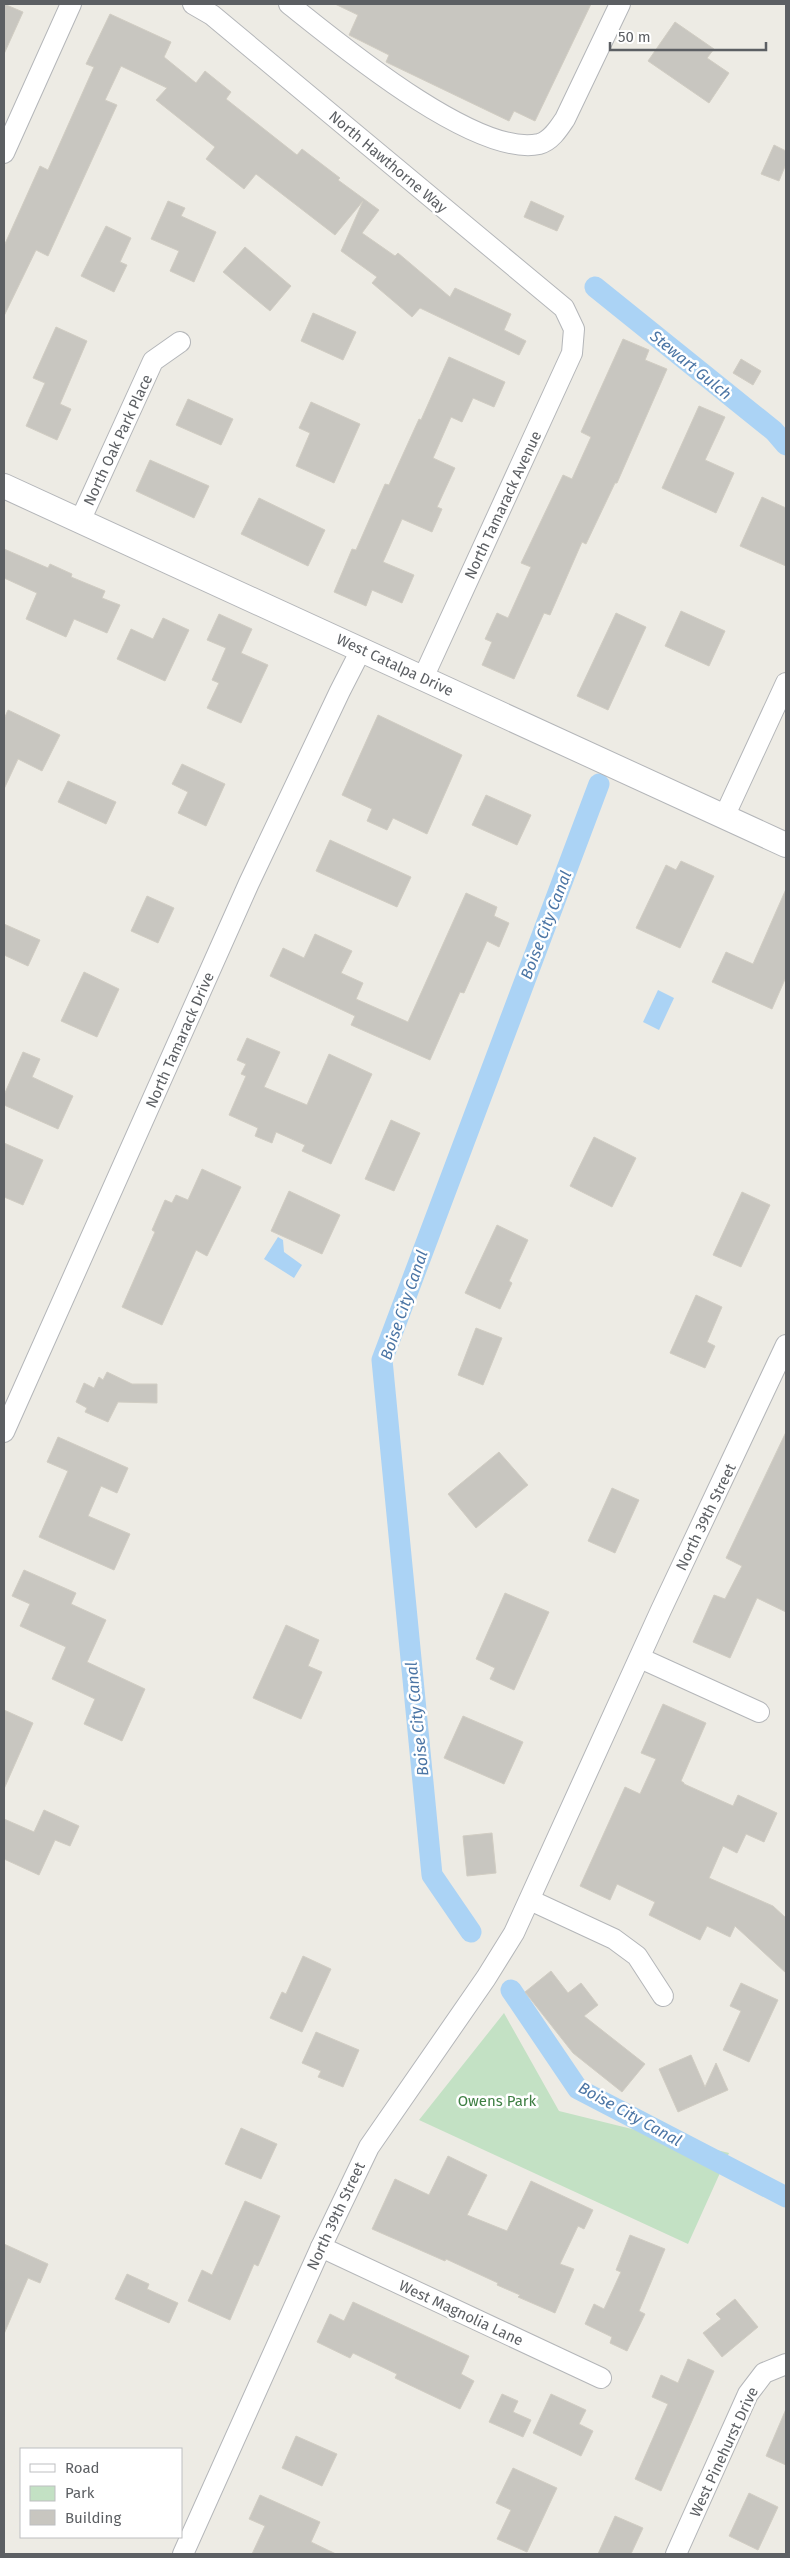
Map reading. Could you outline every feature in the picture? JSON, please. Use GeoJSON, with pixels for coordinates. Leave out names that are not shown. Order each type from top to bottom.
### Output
{"type":"FeatureCollection","features":[{"type":"Feature","properties":{"kind":"street"},"geometry":{"type":"LineString","coordinates":[[4,153],[71,4]]}},
{"type":"Feature","properties":{"kind":"street","name":"North Hawthorne Way"},"geometry":{"type":"LineString","coordinates":[[193,4],[212,15],[564,308],[574,330]]}},
{"type":"Feature","properties":{"kind":"street"},"geometry":{"type":"LineString","coordinates":[[289,4],[369,68],[416,98],[475,132],[514,146],[540,144],[554,135],[566,119],[620,4]]}},
{"type":"Feature","properties":{"kind":"street","name":"North Tamarack Avenue"},"geometry":{"type":"LineString","coordinates":[[423,678],[572,353],[574,330]]}},
{"type":"Feature","properties":{"kind":"street","name":"North Oak Park Place"},"geometry":{"type":"LineString","coordinates":[[80,521],[153,362],[180,342]]}},
{"type":"Feature","properties":{"kind":"street","name":"West Catalpa Drive"},"geometry":{"type":"LineString","coordinates":[[4,486],[786,845]]}},
{"type":"Feature","properties":{"kind":"street","name":"North Tamarack Drive"},"geometry":{"type":"LineString","coordinates":[[4,1432],[250,883],[361,650]]}},
{"type":"Feature","properties":{"kind":"street"},"geometry":{"type":"LineString","coordinates":[[724,816],[786,683]]}},
{"type":"Feature","properties":{"kind":"street","name":"North 39th Street"},"geometry":{"type":"LineString","coordinates":[[183,2554],[321,2247],[369,2147],[486,1978],[514,1933],[640,1658],[779,1379],[786,1344]]}},
{"type":"Feature","properties":{"kind":"street"},"geometry":{"type":"LineString","coordinates":[[640,1658],[759,1712]]}},
{"type":"Feature","properties":{"kind":"street"},"geometry":{"type":"LineString","coordinates":[[530,1900],[614,1939],[637,1956],[663,1996]]}},
{"type":"Feature","properties":{"kind":"street","name":"West Magnolia Lane"},"geometry":{"type":"LineString","coordinates":[[321,2247],[601,2378]]}},
{"type":"Feature","properties":{"kind":"street","name":"West Pinehurst Drive"},"geometry":{"type":"LineString","coordinates":[[676,2554],[748,2394],[764,2373],[786,2364]]}},
{"type":"Feature","properties":{"kind":"green space","name":"Owens Park"},"geometry":{"type":"Polygon","coordinates":[[[504,2013],[559,2111],[729,2153],[688,2244],[419,2120],[504,2013]]]}},
{"type":"Feature","properties":{"kind":"water"},"geometry":{"type":"Polygon","coordinates":[[[658,990],[674,998],[659,1030],[643,1022],[658,990]]]}},
{"type":"Feature","properties":{"kind":"water"},"geometry":{"type":"Polygon","coordinates":[[[278,1237],[283,1240],[284,1252],[302,1265],[294,1278],[264,1259],[278,1237]]]}},
{"type":"Feature","properties":{"kind":"building"},"geometry":{"type":"Polygon","coordinates":[[[4,4],[23,12],[4,54],[4,4]]]}},
{"type":"Feature","properties":{"kind":"building"},"geometry":{"type":"Polygon","coordinates":[[[335,4],[591,4],[535,121],[514,111],[509,121],[386,62],[389,55],[349,35],[358,15],[335,4]]]}},
{"type":"Feature","properties":{"kind":"building"},"geometry":{"type":"Polygon","coordinates":[[[110,14],[171,42],[164,57],[196,83],[205,71],[231,92],[226,99],[297,155],[302,149],[340,178],[338,180],[379,210],[362,233],[395,256],[398,253],[450,297],[455,288],[511,314],[504,330],[526,341],[519,355],[420,308],[412,317],[372,283],[377,277],[341,251],[363,201],[335,235],[256,174],[244,189],[206,159],[215,147],[156,100],[167,88],[121,66],[105,100],[117,105],[48,256],[36,250],[4,316],[4,246],[40,166],[48,170],[94,67],[86,64],[110,14]]]}},
{"type":"Feature","properties":{"kind":"building"},"geometry":{"type":"Polygon","coordinates":[[[675,22],[714,49],[707,58],[729,73],[709,103],[648,61],[675,22]]]}},
{"type":"Feature","properties":{"kind":"building"},"geometry":{"type":"Polygon","coordinates":[[[774,145],[786,151],[786,164],[779,181],[761,174],[774,145]]]}},
{"type":"Feature","properties":{"kind":"building"},"geometry":{"type":"Polygon","coordinates":[[[168,201],[185,208],[181,216],[216,232],[194,282],[170,271],[179,251],[151,239],[168,201]]]}},
{"type":"Feature","properties":{"kind":"building"},"geometry":{"type":"Polygon","coordinates":[[[531,201],[564,216],[557,231],[524,217],[531,201]]]}},
{"type":"Feature","properties":{"kind":"building"},"geometry":{"type":"Polygon","coordinates":[[[106,226],[131,238],[120,262],[127,265],[114,292],[81,276],[106,226]]]}},
{"type":"Feature","properties":{"kind":"building"},"geometry":{"type":"Polygon","coordinates":[[[245,247],[291,286],[270,311],[223,272],[245,247]]]}},
{"type":"Feature","properties":{"kind":"building"},"geometry":{"type":"Polygon","coordinates":[[[313,313],[356,332],[343,360],[301,341],[313,313]]]}},
{"type":"Feature","properties":{"kind":"building"},"geometry":{"type":"Polygon","coordinates":[[[56,327],[87,341],[60,404],[71,409],[57,440],[26,426],[45,383],[33,378],[56,327]]]}},
{"type":"Feature","properties":{"kind":"building"},"geometry":{"type":"Polygon","coordinates":[[[623,339],[649,350],[645,360],[667,369],[617,483],[615,483],[586,544],[582,542],[550,615],[544,613],[514,679],[482,665],[492,642],[485,639],[497,613],[508,618],[531,567],[521,563],[563,475],[572,479],[591,437],[581,432],[623,339]]]}},
{"type":"Feature","properties":{"kind":"building"},"geometry":{"type":"Polygon","coordinates":[[[449,357],[505,382],[494,407],[473,398],[462,422],[451,417],[433,458],[455,468],[437,507],[442,509],[432,532],[402,519],[383,562],[414,575],[402,603],[372,590],[366,606],[334,592],[352,549],[356,550],[385,484],[389,485],[449,357]]]}},
{"type":"Feature","properties":{"kind":"building"},"geometry":{"type":"Polygon","coordinates":[[[741,359],[761,371],[753,385],[733,373],[741,359]]]}},
{"type":"Feature","properties":{"kind":"building"},"geometry":{"type":"Polygon","coordinates":[[[188,399],[233,419],[221,445],[176,425],[188,399]]]}},
{"type":"Feature","properties":{"kind":"building"},"geometry":{"type":"Polygon","coordinates":[[[311,402],[360,424],[334,483],[296,466],[310,433],[299,428],[311,402]]]}},
{"type":"Feature","properties":{"kind":"building"},"geometry":{"type":"Polygon","coordinates":[[[699,406],[725,417],[705,460],[734,473],[716,513],[662,488],[699,406]]]}},
{"type":"Feature","properties":{"kind":"building"},"geometry":{"type":"Polygon","coordinates":[[[150,460],[209,486],[194,518],[136,491],[150,460]]]}},
{"type":"Feature","properties":{"kind":"building"},"geometry":{"type":"Polygon","coordinates":[[[762,497],[786,508],[786,566],[740,546],[762,497]]]}},
{"type":"Feature","properties":{"kind":"building"},"geometry":{"type":"Polygon","coordinates":[[[259,498],[325,530],[308,566],[241,534],[259,498]]]}},
{"type":"Feature","properties":{"kind":"building"},"geometry":{"type":"Polygon","coordinates":[[[4,549],[48,568],[50,564],[72,574],[71,577],[105,591],[102,598],[120,605],[107,633],[74,619],[66,637],[26,619],[37,593],[4,578],[4,549]]]}},
{"type":"Feature","properties":{"kind":"building"},"geometry":{"type":"Polygon","coordinates":[[[681,611],[725,631],[709,666],[665,646],[681,611]]]}},
{"type":"Feature","properties":{"kind":"building"},"geometry":{"type":"Polygon","coordinates":[[[616,613],[646,627],[608,710],[577,696],[616,613]]]}},
{"type":"Feature","properties":{"kind":"building"},"geometry":{"type":"Polygon","coordinates":[[[219,614],[252,629],[241,653],[268,665],[241,723],[207,708],[219,683],[212,680],[226,648],[207,640],[219,614]]]}},
{"type":"Feature","properties":{"kind":"building"},"geometry":{"type":"Polygon","coordinates":[[[163,618],[189,630],[165,681],[117,659],[131,629],[153,639],[163,618]]]}},
{"type":"Feature","properties":{"kind":"building"},"geometry":{"type":"Polygon","coordinates":[[[8,710],[60,735],[42,771],[18,759],[4,789],[4,719],[8,710]]]}},
{"type":"Feature","properties":{"kind":"building"},"geometry":{"type":"Polygon","coordinates":[[[378,715],[462,755],[427,834],[393,818],[387,830],[367,821],[372,809],[342,795],[378,715]]]}},
{"type":"Feature","properties":{"kind":"building"},"geometry":{"type":"Polygon","coordinates":[[[182,764],[225,784],[206,826],[178,813],[188,792],[172,784],[182,764]]]}},
{"type":"Feature","properties":{"kind":"building"},"geometry":{"type":"Polygon","coordinates":[[[68,781],[116,802],[106,824],[58,802],[68,781]]]}},
{"type":"Feature","properties":{"kind":"building"},"geometry":{"type":"Polygon","coordinates":[[[486,795],[531,815],[517,845],[472,825],[486,795]]]}},
{"type":"Feature","properties":{"kind":"building"},"geometry":{"type":"Polygon","coordinates":[[[330,840],[411,877],[397,907],[316,871],[330,840]]]}},
{"type":"Feature","properties":{"kind":"building"},"geometry":{"type":"Polygon","coordinates":[[[681,861],[714,876],[680,948],[636,928],[666,865],[676,870],[681,861]]]}},
{"type":"Feature","properties":{"kind":"building"},"geometry":{"type":"Polygon","coordinates":[[[786,889],[786,977],[772,1009],[712,982],[726,952],[753,964],[786,889]]]}},
{"type":"Feature","properties":{"kind":"building"},"geometry":{"type":"Polygon","coordinates":[[[466,893],[497,907],[494,916],[509,923],[499,947],[487,941],[464,993],[460,992],[430,1060],[351,1025],[355,1016],[270,976],[283,948],[304,958],[315,934],[352,951],[341,973],[363,983],[356,999],[408,1022],[466,893]]]}},
{"type":"Feature","properties":{"kind":"building"},"geometry":{"type":"Polygon","coordinates":[[[147,896],[174,908],[158,943],[131,931],[147,896]]]}},
{"type":"Feature","properties":{"kind":"building"},"geometry":{"type":"Polygon","coordinates":[[[4,924],[40,940],[28,966],[4,955],[4,924]]]}},
{"type":"Feature","properties":{"kind":"building"},"geometry":{"type":"Polygon","coordinates":[[[84,972],[119,989],[97,1037],[61,1021],[84,972]]]}},
{"type":"Feature","properties":{"kind":"building"},"geometry":{"type":"Polygon","coordinates":[[[247,1038],[280,1052],[264,1087],[307,1105],[329,1054],[372,1074],[331,1164],[302,1151],[305,1145],[276,1132],[272,1143],[255,1136],[258,1128],[229,1115],[246,1076],[241,1074],[246,1064],[237,1060],[247,1038]]]}},
{"type":"Feature","properties":{"kind":"building"},"geometry":{"type":"Polygon","coordinates":[[[23,1052],[40,1059],[32,1077],[73,1096],[58,1129],[4,1105],[4,1095],[23,1052]]]}},
{"type":"Feature","properties":{"kind":"building"},"geometry":{"type":"Polygon","coordinates":[[[391,1120],[420,1133],[394,1191],[365,1179],[391,1120]]]}},
{"type":"Feature","properties":{"kind":"building"},"geometry":{"type":"Polygon","coordinates":[[[594,1137],[636,1158],[612,1207],[570,1186],[594,1137]]]}},
{"type":"Feature","properties":{"kind":"building"},"geometry":{"type":"Polygon","coordinates":[[[4,1143],[43,1160],[23,1205],[4,1197],[4,1143]]]}},
{"type":"Feature","properties":{"kind":"building"},"geometry":{"type":"Polygon","coordinates":[[[202,1169],[241,1187],[207,1256],[196,1250],[162,1325],[122,1307],[155,1232],[152,1230],[165,1200],[172,1203],[176,1195],[188,1200],[202,1169]]]}},
{"type":"Feature","properties":{"kind":"building"},"geometry":{"type":"Polygon","coordinates":[[[289,1191],[340,1215],[322,1254],[271,1231],[289,1191]]]}},
{"type":"Feature","properties":{"kind":"building"},"geometry":{"type":"Polygon","coordinates":[[[742,1192],[770,1205],[741,1267],[713,1255],[742,1192]]]}},
{"type":"Feature","properties":{"kind":"building"},"geometry":{"type":"Polygon","coordinates":[[[497,1225],[528,1240],[509,1281],[512,1283],[500,1309],[465,1293],[497,1225]]]}},
{"type":"Feature","properties":{"kind":"building"},"geometry":{"type":"Polygon","coordinates":[[[696,1295],[722,1307],[707,1342],[715,1346],[705,1368],[670,1353],[696,1295]]]}},
{"type":"Feature","properties":{"kind":"building"},"geometry":{"type":"Polygon","coordinates":[[[476,1328],[502,1338],[483,1385],[458,1375],[476,1328]]]}},
{"type":"Feature","properties":{"kind":"building"},"geometry":{"type":"Polygon","coordinates":[[[107,1372],[132,1384],[157,1384],[157,1403],[118,1402],[108,1422],[85,1412],[87,1408],[76,1402],[84,1383],[94,1388],[99,1377],[103,1380],[107,1372]]]}},
{"type":"Feature","properties":{"kind":"building"},"geometry":{"type":"Polygon","coordinates":[[[786,1432],[786,1612],[757,1598],[730,1658],[693,1642],[714,1595],[725,1599],[742,1566],[726,1558],[786,1432]]]}},
{"type":"Feature","properties":{"kind":"building"},"geometry":{"type":"Polygon","coordinates":[[[58,1437],[128,1468],[117,1493],[101,1486],[88,1516],[130,1534],[114,1570],[39,1537],[68,1471],[47,1462],[58,1437]]]}},
{"type":"Feature","properties":{"kind":"building"},"geometry":{"type":"Polygon","coordinates":[[[499,1452],[528,1485],[476,1528],[448,1494],[499,1452]]]}},
{"type":"Feature","properties":{"kind":"building"},"geometry":{"type":"Polygon","coordinates":[[[612,1488],[639,1500],[615,1553],[588,1541],[612,1488]]]}},
{"type":"Feature","properties":{"kind":"building"},"geometry":{"type":"Polygon","coordinates":[[[24,1570],[76,1593],[71,1604],[106,1620],[87,1662],[145,1689],[122,1741],[84,1724],[95,1699],[52,1679],[66,1647],[20,1626],[30,1604],[12,1596],[24,1570]]]}},
{"type":"Feature","properties":{"kind":"building"},"geometry":{"type":"Polygon","coordinates":[[[505,1593],[549,1612],[514,1690],[490,1679],[495,1668],[476,1659],[505,1593]]]}},
{"type":"Feature","properties":{"kind":"building"},"geometry":{"type":"Polygon","coordinates":[[[286,1625],[319,1640],[308,1666],[322,1672],[301,1719],[253,1698],[286,1625]]]}},
{"type":"Feature","properties":{"kind":"building"},"geometry":{"type":"Polygon","coordinates":[[[663,1704],[706,1723],[681,1781],[684,1784],[733,1806],[738,1795],[777,1813],[764,1842],[746,1834],[737,1853],[723,1846],[709,1878],[773,1906],[786,1918],[786,1973],[735,1926],[730,1937],[707,1926],[700,1940],[649,1915],[655,1902],[617,1884],[610,1900],[580,1886],[625,1787],[640,1794],[656,1759],[641,1753],[663,1704]]]}},
{"type":"Feature","properties":{"kind":"building"},"geometry":{"type":"Polygon","coordinates":[[[4,1710],[33,1723],[4,1789],[4,1710]]]}},
{"type":"Feature","properties":{"kind":"building"},"geometry":{"type":"Polygon","coordinates":[[[463,1716],[523,1742],[504,1784],[444,1758],[463,1716]]]}},
{"type":"Feature","properties":{"kind":"building"},"geometry":{"type":"Polygon","coordinates":[[[44,1810],[79,1826],[70,1846],[55,1840],[39,1875],[4,1859],[4,1819],[34,1832],[44,1810]]]}},
{"type":"Feature","properties":{"kind":"building"},"geometry":{"type":"Polygon","coordinates":[[[492,1833],[496,1873],[467,1876],[463,1836],[492,1833]]]}},
{"type":"Feature","properties":{"kind":"building"},"geometry":{"type":"Polygon","coordinates":[[[303,1956],[331,1969],[302,2032],[270,2018],[282,1992],[286,1994],[303,1956]]]}},
{"type":"Feature","properties":{"kind":"building"},"geometry":{"type":"Polygon","coordinates":[[[551,1971],[568,1993],[581,1983],[598,2005],[584,2016],[645,2064],[622,2092],[573,2053],[525,1992],[551,1971]]]}},
{"type":"Feature","properties":{"kind":"building"},"geometry":{"type":"Polygon","coordinates":[[[741,1983],[778,2000],[749,2062],[723,2050],[741,2011],[730,2006],[741,1983]]]}},
{"type":"Feature","properties":{"kind":"building"},"geometry":{"type":"Polygon","coordinates":[[[316,2032],[359,2050],[343,2087],[318,2077],[321,2071],[302,2063],[316,2032]]]}},
{"type":"Feature","properties":{"kind":"building"},"geometry":{"type":"Polygon","coordinates":[[[691,2055],[705,2087],[716,2063],[728,2090],[678,2112],[659,2069],[691,2055]]]}},
{"type":"Feature","properties":{"kind":"building"},"geometry":{"type":"Polygon","coordinates":[[[241,2128],[277,2144],[261,2179],[225,2164],[241,2128]]]}},
{"type":"Feature","properties":{"kind":"building"},"geometry":{"type":"Polygon","coordinates":[[[448,2156],[487,2175],[467,2215],[507,2231],[531,2181],[593,2210],[584,2229],[578,2226],[560,2264],[574,2269],[555,2313],[518,2297],[520,2295],[497,2285],[498,2283],[446,2259],[445,2261],[372,2229],[395,2179],[429,2195],[448,2156]]]}},
{"type":"Feature","properties":{"kind":"building"},"geometry":{"type":"Polygon","coordinates":[[[245,2201],[280,2216],[258,2266],[254,2264],[230,2320],[188,2301],[202,2270],[212,2275],[245,2201]]]}},
{"type":"Feature","properties":{"kind":"building"},"geometry":{"type":"Polygon","coordinates":[[[630,2235],[665,2249],[639,2311],[645,2314],[627,2351],[610,2343],[612,2337],[585,2324],[594,2304],[604,2309],[621,2272],[616,2270],[630,2235]]]}},
{"type":"Feature","properties":{"kind":"building"},"geometry":{"type":"Polygon","coordinates":[[[4,2244],[48,2264],[40,2283],[28,2278],[4,2334],[4,2244]]]}},
{"type":"Feature","properties":{"kind":"building"},"geometry":{"type":"Polygon","coordinates":[[[127,2274],[149,2284],[147,2289],[178,2303],[169,2323],[115,2299],[127,2274]]]}},
{"type":"Feature","properties":{"kind":"building"},"geometry":{"type":"Polygon","coordinates":[[[735,2299],[758,2327],[722,2357],[703,2333],[721,2319],[716,2314],[735,2299]]]}},
{"type":"Feature","properties":{"kind":"building"},"geometry":{"type":"Polygon","coordinates":[[[353,2302],[469,2356],[461,2374],[474,2381],[460,2409],[395,2378],[397,2374],[353,2353],[350,2358],[317,2342],[330,2314],[344,2321],[353,2302]]]}},
{"type":"Feature","properties":{"kind":"building"},"geometry":{"type":"Polygon","coordinates":[[[688,2359],[714,2371],[661,2491],[635,2479],[668,2404],[652,2397],[661,2375],[678,2383],[688,2359]]]}},
{"type":"Feature","properties":{"kind":"building"},"geometry":{"type":"Polygon","coordinates":[[[502,2394],[518,2401],[513,2412],[531,2420],[523,2437],[489,2422],[502,2394]]]}},
{"type":"Feature","properties":{"kind":"building"},"geometry":{"type":"Polygon","coordinates":[[[551,2394],[586,2410],[579,2424],[593,2431],[581,2456],[533,2433],[551,2394]]]}},
{"type":"Feature","properties":{"kind":"building"},"geometry":{"type":"Polygon","coordinates":[[[786,2409],[786,2465],[766,2456],[786,2409]]]}},
{"type":"Feature","properties":{"kind":"building"},"geometry":{"type":"Polygon","coordinates":[[[296,2436],[337,2454],[322,2486],[282,2468],[296,2436]]]}},
{"type":"Feature","properties":{"kind":"building"},"geometry":{"type":"Polygon","coordinates":[[[513,2468],[557,2488],[527,2552],[497,2539],[511,2510],[496,2503],[513,2468]]]}},
{"type":"Feature","properties":{"kind":"building"},"geometry":{"type":"Polygon","coordinates":[[[749,2493],[778,2507],[758,2550],[729,2536],[749,2493]]]}},
{"type":"Feature","properties":{"kind":"building"},"geometry":{"type":"Polygon","coordinates":[[[260,2495],[320,2522],[311,2542],[336,2554],[252,2554],[265,2526],[249,2519],[260,2495]]]}},
{"type":"Feature","properties":{"kind":"building"},"geometry":{"type":"Polygon","coordinates":[[[615,2516],[643,2528],[631,2554],[598,2554],[615,2516]]]}},
{"type":"Feature","properties":{"kind":"waterway","name":"Stewart Gulch"},"geometry":{"type":"LineString","coordinates":[[595,287],[774,431],[786,445]]}},
{"type":"Feature","properties":{"kind":"waterway","name":"Boise City Canal"},"geometry":{"type":"LineString","coordinates":[[471,1932],[432,1875],[382,1360],[599,784]]}},
{"type":"Feature","properties":{"kind":"waterway","name":"Boise City Canal"},"geometry":{"type":"LineString","coordinates":[[511,1990],[578,2089],[786,2197]]}}]}
